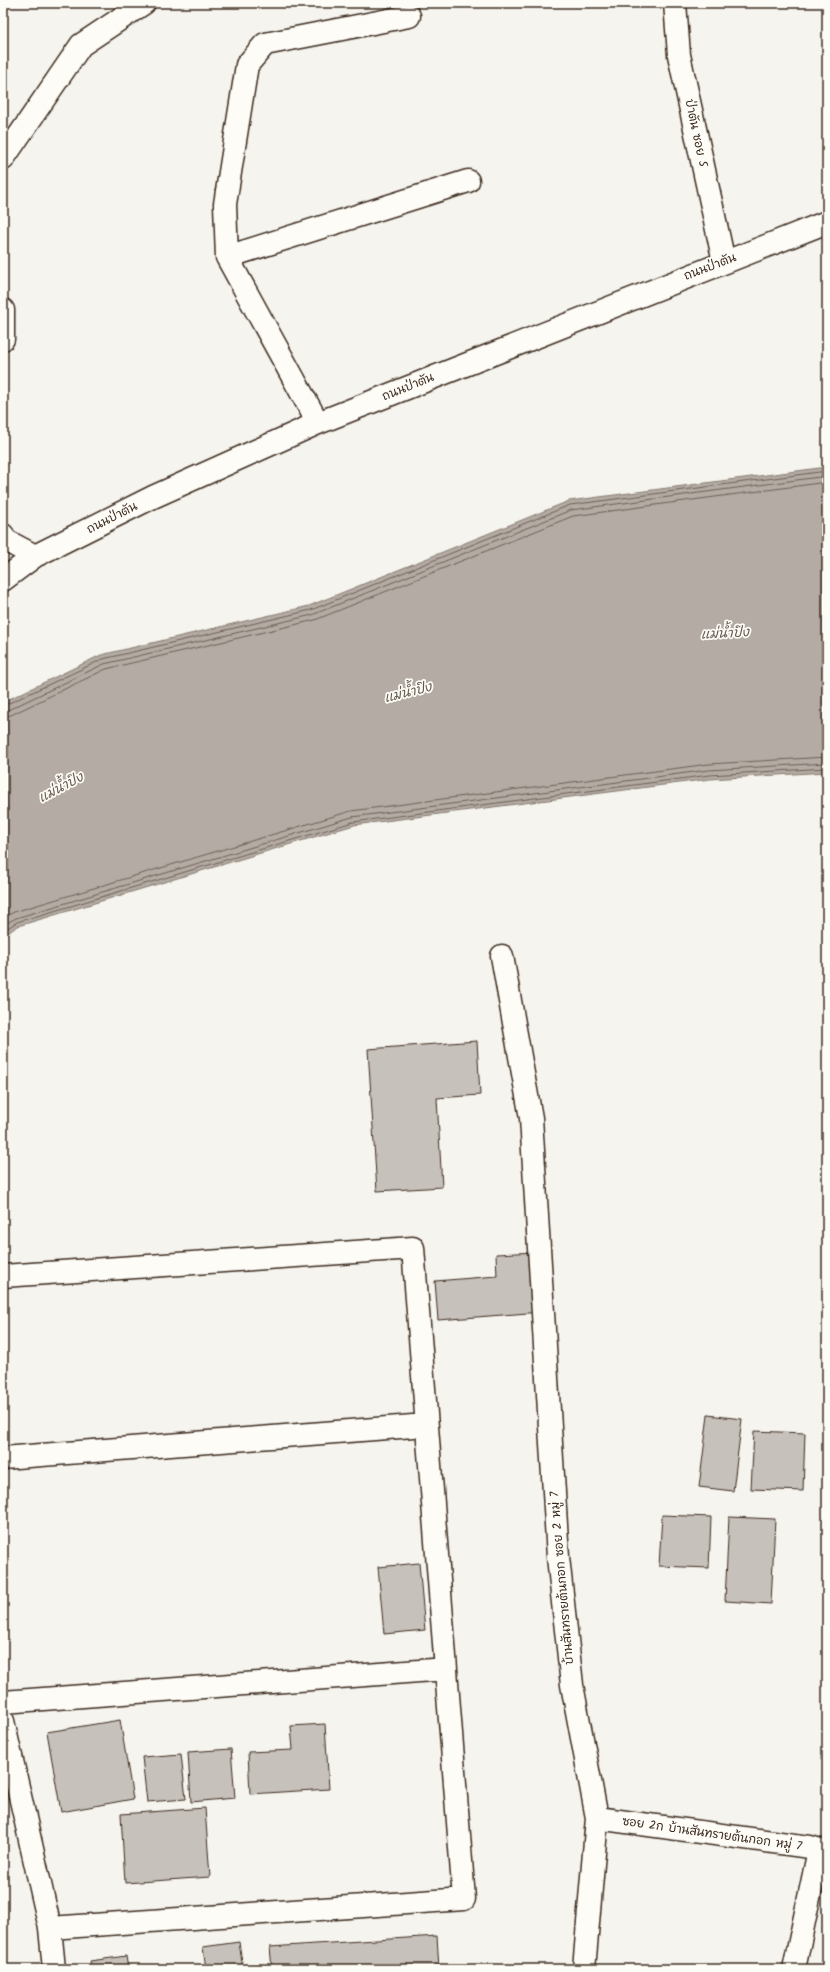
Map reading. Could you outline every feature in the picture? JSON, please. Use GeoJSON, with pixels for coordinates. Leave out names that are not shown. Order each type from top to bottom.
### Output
{"type":"FeatureCollection","features":[{"type":"Feature","properties":{"kind":"street"},"geometry":{"type":"LineString","coordinates":[[3,159],[81,46],[144,3]]}},
{"type":"Feature","properties":{"kind":"street","name":"ป่าตัน ซอย 5"},"geometry":{"type":"LineString","coordinates":[[675,3],[679,55],[724,262]]}},
{"type":"Feature","properties":{"kind":"street"},"geometry":{"type":"LineString","coordinates":[[318,423],[227,257],[225,204],[247,65],[265,44],[410,16]]}},
{"type":"Feature","properties":{"kind":"street"},"geometry":{"type":"LineString","coordinates":[[227,257],[468,181]]}},
{"type":"Feature","properties":{"kind":"street","name":"ถนนป่าตัน"},"geometry":{"type":"LineString","coordinates":[[3,580],[35,556],[153,497],[318,423],[827,222]]}},
{"type":"Feature","properties":{"kind":"street"},"geometry":{"type":"LineString","coordinates":[[3,310],[3,339]]}},
{"type":"Feature","properties":{"kind":"street"},"geometry":{"type":"LineString","coordinates":[[3,535],[4,539],[35,556]]}},
{"type":"Feature","properties":{"kind":"street","name":"บ้านสันทรายต้นกอก ซอย 2 หมู่ 7"},"geometry":{"type":"LineString","coordinates":[[502,956],[531,1118],[558,1557],[572,1685],[597,1818],[584,1969]]}},
{"type":"Feature","properties":{"kind":"street"},"geometry":{"type":"LineString","coordinates":[[3,1276],[413,1248],[464,1899],[50,1928]]}},
{"type":"Feature","properties":{"kind":"street"},"geometry":{"type":"LineString","coordinates":[[3,1458],[426,1424]]}},
{"type":"Feature","properties":{"kind":"street"},"geometry":{"type":"LineString","coordinates":[[3,1702],[446,1669]]}},
{"type":"Feature","properties":{"kind":"street"},"geometry":{"type":"LineString","coordinates":[[3,1721],[50,1928],[54,1969]]}},
{"type":"Feature","properties":{"kind":"street","name":"ซอย 2ก บ้านสันทรายต้นกอก หมู่ 7"},"geometry":{"type":"LineString","coordinates":[[597,1818],[810,1847],[823,1851]]}},
{"type":"Feature","properties":{"kind":"street"},"geometry":{"type":"LineString","coordinates":[[794,1969],[823,1851]]}},
{"type":"Feature","properties":{"kind":"water","name":"แม่น้ำปิง"},"geometry":{"type":"Polygon","coordinates":[[[827,467],[827,772],[710,779],[354,825],[18,926],[3,936],[3,702],[101,655],[309,606],[569,501],[827,467]]]}},
{"type":"Feature","properties":{"kind":"building"},"geometry":{"type":"Polygon","coordinates":[[[477,1041],[480,1095],[437,1098],[442,1187],[377,1191],[368,1049],[477,1041]]]}},
{"type":"Feature","properties":{"kind":"building"},"geometry":{"type":"Polygon","coordinates":[[[537,1252],[541,1312],[438,1320],[435,1281],[497,1276],[496,1254],[537,1252]]]}},
{"type":"Feature","properties":{"kind":"building"},"geometry":{"type":"Polygon","coordinates":[[[708,1415],[742,1419],[733,1491],[699,1487],[708,1415]]]}},
{"type":"Feature","properties":{"kind":"building"},"geometry":{"type":"Polygon","coordinates":[[[754,1431],[805,1433],[803,1491],[751,1489],[754,1431]]]}},
{"type":"Feature","properties":{"kind":"building"},"geometry":{"type":"Polygon","coordinates":[[[662,1515],[711,1517],[709,1568],[659,1566],[662,1515]]]}},
{"type":"Feature","properties":{"kind":"building"},"geometry":{"type":"Polygon","coordinates":[[[729,1517],[775,1519],[771,1604],[725,1601],[729,1517]]]}},
{"type":"Feature","properties":{"kind":"building"},"geometry":{"type":"Polygon","coordinates":[[[419,1563],[425,1630],[384,1634],[378,1567],[419,1563]]]}},
{"type":"Feature","properties":{"kind":"building"},"geometry":{"type":"Polygon","coordinates":[[[120,1720],[133,1799],[61,1812],[47,1732],[120,1720]]]}},
{"type":"Feature","properties":{"kind":"building"},"geometry":{"type":"Polygon","coordinates":[[[325,1724],[329,1789],[250,1794],[248,1752],[293,1750],[291,1726],[325,1724]]]}},
{"type":"Feature","properties":{"kind":"building"},"geometry":{"type":"Polygon","coordinates":[[[231,1749],[235,1798],[191,1802],[188,1752],[231,1749]]]}},
{"type":"Feature","properties":{"kind":"building"},"geometry":{"type":"Polygon","coordinates":[[[181,1754],[186,1799],[147,1802],[142,1757],[181,1754]]]}},
{"type":"Feature","properties":{"kind":"building"},"geometry":{"type":"Polygon","coordinates":[[[205,1808],[210,1877],[125,1883],[121,1814],[205,1808]]]}},
{"type":"Feature","properties":{"kind":"building"},"geometry":{"type":"Polygon","coordinates":[[[437,1936],[439,1969],[272,1969],[270,1947],[437,1936]]]}},
{"type":"Feature","properties":{"kind":"building"},"geometry":{"type":"Polygon","coordinates":[[[239,1942],[243,1969],[206,1969],[203,1947],[239,1942]]]}},
{"type":"Feature","properties":{"kind":"building"},"geometry":{"type":"Polygon","coordinates":[[[126,1956],[128,1969],[92,1969],[90,1961],[126,1956]]]}}]}
